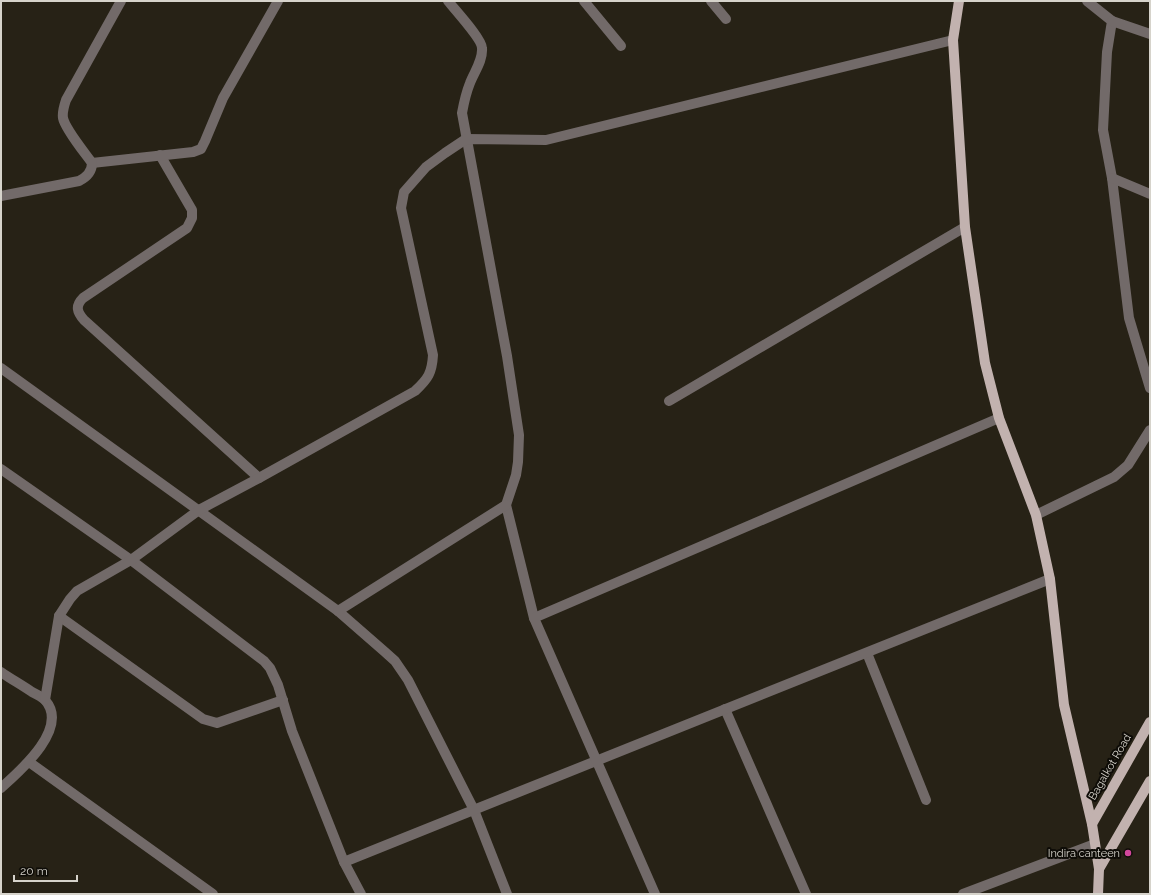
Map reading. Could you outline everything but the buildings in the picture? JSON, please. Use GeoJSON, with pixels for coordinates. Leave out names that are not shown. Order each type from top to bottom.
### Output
{"type":"FeatureCollection","features":[{"type":"Feature","properties":{"kind":"main road"},"geometry":{"type":"LineString","coordinates":[[959,1],[953,40],[965,227],[985,363],[999,418],[1036,515],[1050,579],[1064,705],[1092,824],[1099,869],[1098,894]]}},
{"type":"Feature","properties":{"kind":"main road","name":"Bagalkot Road"},"geometry":{"type":"LineString","coordinates":[[1092,824],[1150,722]]}},
{"type":"Feature","properties":{"kind":"main road"},"geometry":{"type":"LineString","coordinates":[[1099,869],[1150,780]]}},
{"type":"Feature","properties":{"kind":"street"},"geometry":{"type":"LineString","coordinates":[[1,196],[79,180],[85,178],[90,172],[92,163],[67,127],[63,120],[62,113],[66,100],[121,1]]}},
{"type":"Feature","properties":{"kind":"street"},"geometry":{"type":"LineString","coordinates":[[92,163],[193,152],[200,149],[205,142],[223,98],[278,1]]}},
{"type":"Feature","properties":{"kind":"street"},"geometry":{"type":"LineString","coordinates":[[448,1],[478,38],[482,47],[480,61],[470,82],[462,113],[507,356],[519,435],[516,475],[506,505],[534,618],[655,894]]}},
{"type":"Feature","properties":{"kind":"street"},"geometry":{"type":"LineString","coordinates":[[584,1],[621,46]]}},
{"type":"Feature","properties":{"kind":"street"},"geometry":{"type":"LineString","coordinates":[[712,1],[726,19]]}},
{"type":"Feature","properties":{"kind":"street"},"geometry":{"type":"LineString","coordinates":[[1087,1],[1112,21],[1150,34]]}},
{"type":"Feature","properties":{"kind":"street"},"geometry":{"type":"LineString","coordinates":[[1112,21],[1107,52],[1103,130],[1112,178],[1129,318],[1150,388]]}},
{"type":"Feature","properties":{"kind":"street"},"geometry":{"type":"LineString","coordinates":[[45,700],[59,616],[77,591],[131,560],[199,510],[415,391],[425,382],[432,370],[433,355],[401,208],[404,192],[426,167],[445,153],[466,139],[546,140],[953,40]]}},
{"type":"Feature","properties":{"kind":"street"},"geometry":{"type":"LineString","coordinates":[[160,155],[192,210],[191,223],[187,228],[83,298],[77,307],[79,314],[259,478]]}},
{"type":"Feature","properties":{"kind":"street"},"geometry":{"type":"LineString","coordinates":[[1112,178],[1150,194]]}},
{"type":"Feature","properties":{"kind":"street"},"geometry":{"type":"LineString","coordinates":[[669,401],[965,227]]}},
{"type":"Feature","properties":{"kind":"street"},"geometry":{"type":"LineString","coordinates":[[1,368],[338,611],[395,661],[408,680],[474,810],[507,894]]}},
{"type":"Feature","properties":{"kind":"street"},"geometry":{"type":"LineString","coordinates":[[534,618],[999,418]]}},
{"type":"Feature","properties":{"kind":"street"},"geometry":{"type":"LineString","coordinates":[[1036,515],[1114,477],[1128,465],[1150,430]]}},
{"type":"Feature","properties":{"kind":"street"},"geometry":{"type":"LineString","coordinates":[[1,469],[131,560],[264,661],[270,668],[278,685],[292,731],[344,862],[361,894]]}},
{"type":"Feature","properties":{"kind":"street"},"geometry":{"type":"LineString","coordinates":[[338,611],[506,505]]}},
{"type":"Feature","properties":{"kind":"street"},"geometry":{"type":"LineString","coordinates":[[344,862],[1050,579]]}},
{"type":"Feature","properties":{"kind":"street"},"geometry":{"type":"LineString","coordinates":[[59,616],[203,720],[217,723],[283,700]]}},
{"type":"Feature","properties":{"kind":"street"},"geometry":{"type":"LineString","coordinates":[[867,652],[926,800]]}},
{"type":"Feature","properties":{"kind":"street"},"geometry":{"type":"LineString","coordinates":[[1,672],[45,700],[51,710],[52,723],[44,741],[29,762],[1,788]]}},
{"type":"Feature","properties":{"kind":"street"},"geometry":{"type":"LineString","coordinates":[[725,709],[806,894]]}},
{"type":"Feature","properties":{"kind":"street"},"geometry":{"type":"LineString","coordinates":[[29,762],[213,894]]}},
{"type":"Feature","properties":{"kind":"street"},"geometry":{"type":"LineString","coordinates":[[963,894],[1095,844]]}},
{"type":"Feature","properties":{"kind":"place","name":"Indira canteen"},"geometry":{"type":"Point","coordinates":[1128,853]}}]}
